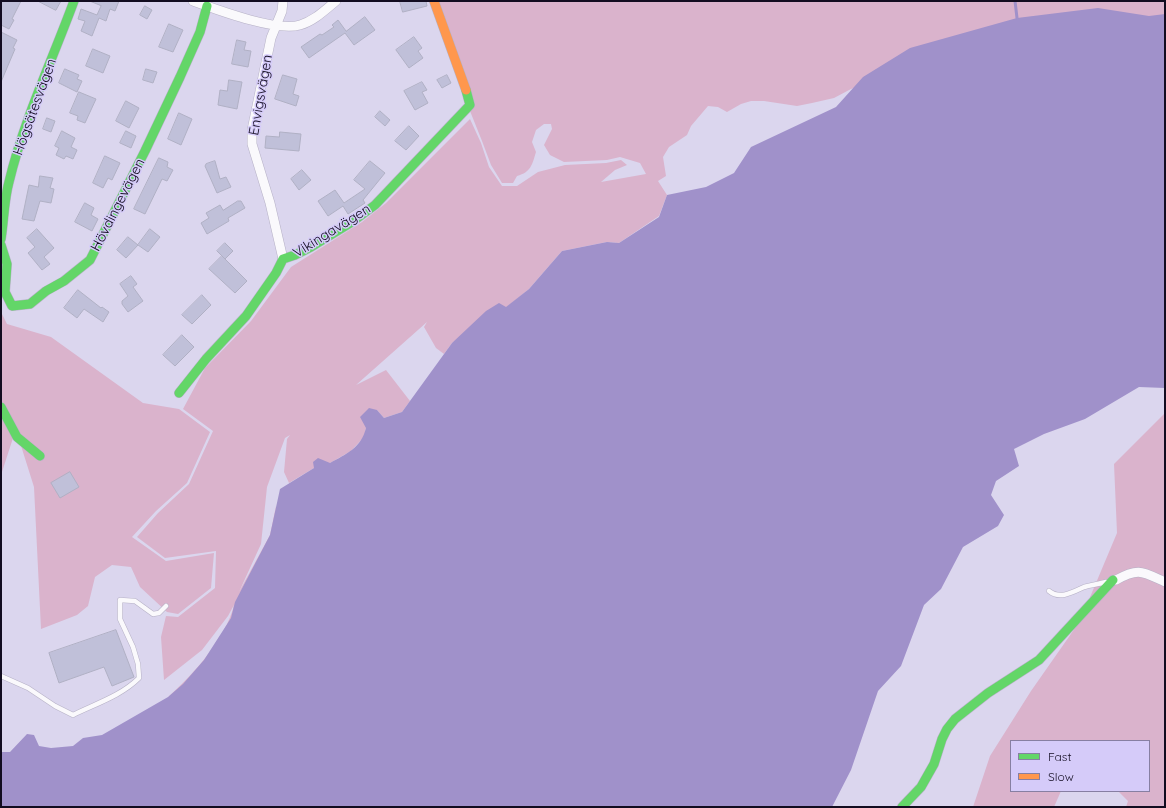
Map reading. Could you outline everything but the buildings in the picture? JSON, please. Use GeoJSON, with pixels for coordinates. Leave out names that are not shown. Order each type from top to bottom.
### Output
{"type":"FeatureCollection","features":[{"type":"Feature","properties":{"kind":"street","name":"Högsätesvägen"},"geometry":{"type":"LineString","coordinates":[[1,239],[11,174],[30,114],[64,31],[74,1]]}},
{"type":"Feature","properties":{"kind":"street"},"geometry":{"type":"LineString","coordinates":[[193,1],[276,26],[290,27],[308,22],[336,1]]}},
{"type":"Feature","properties":{"kind":"street","name":"Envigsvägen"},"geometry":{"type":"LineString","coordinates":[[283,1],[282,11],[271,38],[254,123],[252,144],[270,203],[283,259]]}},
{"type":"Feature","properties":{"kind":"street","name":"Vikingavägen"},"geometry":{"type":"LineString","coordinates":[[179,393],[206,359],[246,316],[276,273],[283,259],[304,251],[364,214],[380,200],[470,105],[434,1]]}},
{"type":"Feature","properties":{"kind":"street","name":"Hövdingevägen"},"geometry":{"type":"LineString","coordinates":[[1,245],[7,264],[5,292],[12,306],[30,304],[46,291],[64,281],[90,260],[145,151],[180,77],[200,32],[207,6]]}},
{"type":"Feature","properties":{"kind":"street"},"geometry":{"type":"LineString","coordinates":[[1,407],[17,437],[40,456]]}},
{"type":"Feature","properties":{"kind":"street"},"geometry":{"type":"LineString","coordinates":[[902,807],[922,787],[934,764],[937,752],[945,734],[955,719],[988,693],[1040,660],[1115,580],[1134,571],[1146,573],[1165,582]]}},
{"type":"Feature","properties":{"kind":"lane"},"geometry":{"type":"LineString","coordinates":[[1049,591],[1054,594],[1061,595],[1115,580]]}},
{"type":"Feature","properties":{"kind":"lane"},"geometry":{"type":"LineString","coordinates":[[1,676],[37,693],[55,706],[73,715],[108,699],[132,685],[139,678],[138,664],[133,648],[120,619],[120,600],[135,601],[153,614],[159,613],[166,606]]}},
{"type":"Feature","properties":{"kind":"shaded area"},"geometry":{"type":"Polygon","coordinates":[[[436,1],[1163,1],[1165,2],[1165,47],[865,84],[851,89],[834,98],[797,106],[764,101],[751,101],[741,104],[727,112],[718,107],[708,106],[691,126],[687,135],[669,147],[663,157],[666,176],[658,181],[667,195],[659,216],[619,243],[607,242],[562,251],[529,289],[506,308],[452,343],[444,354],[436,348],[424,327],[427,322],[356,385],[386,370],[410,401],[402,412],[384,418],[377,410],[366,428],[364,437],[351,451],[330,463],[314,468],[289,483],[284,472],[287,439],[290,435],[285,438],[267,487],[261,544],[239,592],[270,535],[276,506],[270,639],[168,697],[188,678],[208,655],[224,630],[234,605],[228,616],[202,650],[164,680],[161,637],[166,616],[178,617],[215,588],[216,551],[165,558],[137,537],[158,513],[189,484],[213,431],[183,409],[205,368],[251,321],[291,267],[362,222],[386,203],[470,119],[481,143],[489,167],[502,186],[517,186],[538,172],[565,165],[606,163],[621,160],[627,165],[615,170],[601,182],[646,174],[640,163],[620,157],[607,160],[564,162],[550,155],[544,145],[552,129],[551,124],[544,124],[536,130],[532,142],[536,152],[528,170],[517,176],[513,183],[502,183],[491,165],[470,111],[436,1]]]}},
{"type":"Feature","properties":{"kind":"shaded area"},"geometry":{"type":"Polygon","coordinates":[[[1098,8],[1149,16],[1165,14],[1165,388],[1139,387],[1085,419],[1044,434],[1014,449],[1019,466],[996,481],[991,495],[1004,515],[998,526],[963,547],[941,589],[924,605],[901,666],[878,691],[851,770],[832,807],[1,807],[1,752],[10,752],[27,734],[34,735],[39,746],[51,748],[73,746],[83,738],[102,735],[168,697],[183,684],[204,660],[231,618],[235,602],[270,535],[280,489],[314,468],[313,462],[318,458],[330,463],[352,450],[361,441],[364,435],[366,428],[360,417],[369,408],[377,410],[384,418],[402,412],[452,343],[486,311],[499,303],[506,307],[529,289],[562,251],[607,242],[619,243],[659,217],[667,195],[706,187],[734,173],[751,147],[836,107],[863,77],[910,48],[1017,18],[1098,8]]]}},
{"type":"Feature","properties":{"kind":"shaded area"},"geometry":{"type":"Polygon","coordinates":[[[1,312],[7,324],[51,337],[143,403],[179,409],[210,432],[187,483],[156,511],[132,537],[166,561],[214,553],[211,588],[178,614],[167,612],[140,587],[131,567],[112,565],[95,577],[88,606],[77,615],[41,629],[34,487],[17,433],[1,400],[1,312]]]}},
{"type":"Feature","properties":{"kind":"shaded area"},"geometry":{"type":"Polygon","coordinates":[[[1,411],[13,438],[1,475],[1,411]]]}},
{"type":"Feature","properties":{"kind":"shaded area"},"geometry":{"type":"Polygon","coordinates":[[[1165,413],[1165,807],[1126,807],[1128,801],[1119,792],[1150,792],[1150,740],[1010,740],[1010,792],[1061,792],[1054,807],[973,807],[990,756],[1031,691],[1080,621],[1117,533],[1114,464],[1165,413]]]}},
{"type":"Feature","properties":{"kind":"waterway"},"geometry":{"type":"LineString","coordinates":[[1015,1],[1017,18]]}},
{"type":"Feature","properties":{"kind":"traffic: fast"},"geometry":{"type":"LineString","coordinates":[[1,239],[6,196],[22,136],[74,1]]}},
{"type":"Feature","properties":{"kind":"traffic: fast"},"geometry":{"type":"LineString","coordinates":[[1,245],[7,264],[5,292],[12,306],[30,304],[46,291],[64,281],[90,260],[145,151],[180,77],[200,32],[207,6]]}},
{"type":"Feature","properties":{"kind":"traffic: fast"},"geometry":{"type":"LineString","coordinates":[[179,393],[206,359],[246,316],[276,273],[283,259],[311,247],[352,222],[375,205],[470,105],[466,90]]}},
{"type":"Feature","properties":{"kind":"traffic: fast"},"geometry":{"type":"LineString","coordinates":[[1,407],[17,437],[40,456]]}},
{"type":"Feature","properties":{"kind":"traffic: fast"},"geometry":{"type":"LineString","coordinates":[[902,807],[921,787],[934,764],[942,739],[947,729],[955,719],[988,693],[1039,660],[1113,580]]}},
{"type":"Feature","properties":{"kind":"traffic: slow"},"geometry":{"type":"LineString","coordinates":[[434,1],[466,90]]}}]}
